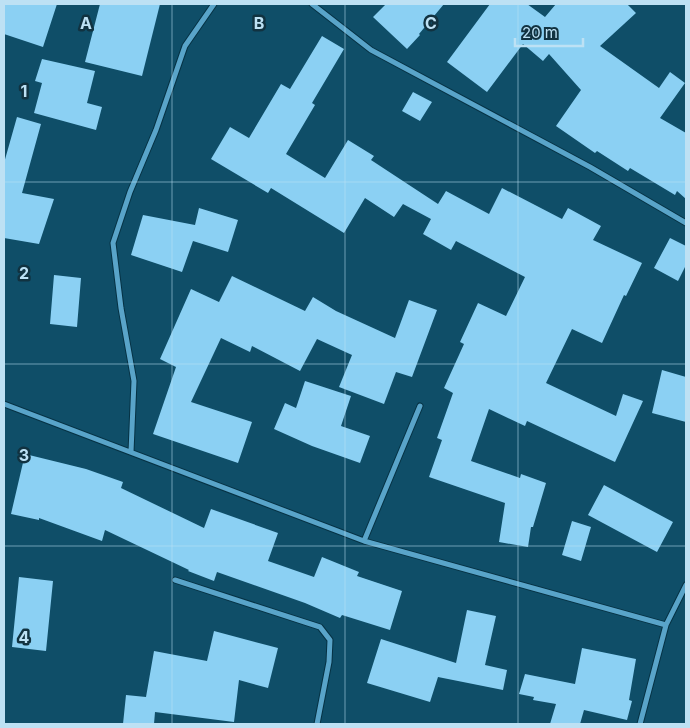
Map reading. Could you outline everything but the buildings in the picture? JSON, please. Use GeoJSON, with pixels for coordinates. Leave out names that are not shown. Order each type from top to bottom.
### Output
{"type":"FeatureCollection","features":[{"type":"Feature","properties":{"kind":"street"},"geometry":{"type":"LineString","coordinates":[[131,452],[134,381],[121,308],[113,243],[130,192],[156,130],[185,46],[214,4]]}},
{"type":"Feature","properties":{"kind":"street"},"geometry":{"type":"LineString","coordinates":[[312,4],[371,50],[590,167],[686,223]]}},
{"type":"Feature","properties":{"kind":"street"},"geometry":{"type":"LineString","coordinates":[[4,404],[364,541],[666,626]]}},
{"type":"Feature","properties":{"kind":"street"},"geometry":{"type":"LineString","coordinates":[[364,541],[420,406]]}},
{"type":"Feature","properties":{"kind":"street"},"geometry":{"type":"LineString","coordinates":[[175,580],[320,627],[330,640],[329,662],[317,724]]}},
{"type":"Feature","properties":{"kind":"street"},"geometry":{"type":"LineString","coordinates":[[640,724],[666,626],[686,586]]}}]}
